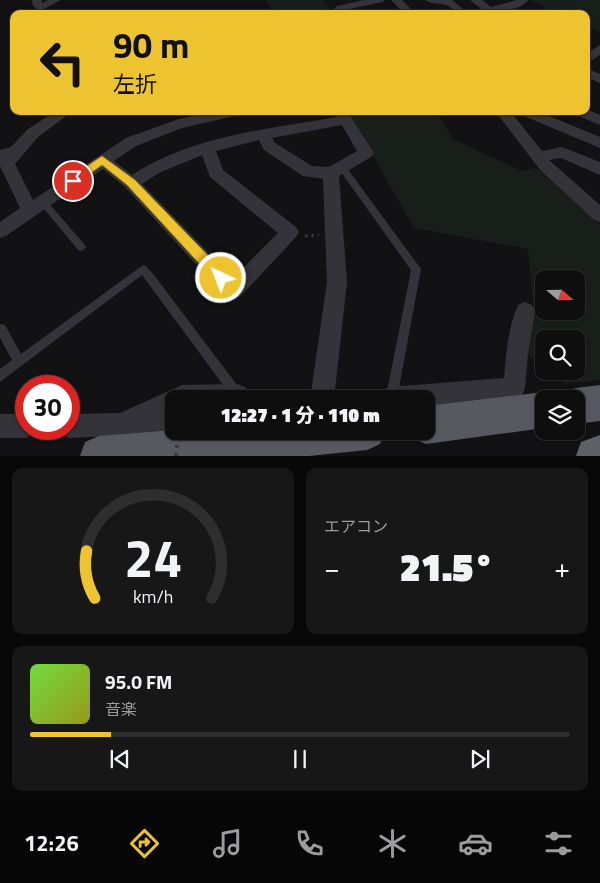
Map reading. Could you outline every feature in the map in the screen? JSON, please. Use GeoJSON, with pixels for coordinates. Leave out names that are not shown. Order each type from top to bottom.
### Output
{"type":"FeatureCollection","features":[{"type":"Feature","properties":{"kind":"highway"},"geometry":{"type":"LineString","coordinates":[[585,405],[600,403]]}},
{"type":"Feature","properties":{"kind":"highway"},"geometry":{"type":"LineString","coordinates":[[435,424],[535,411]]}},
{"type":"Feature","properties":{"kind":"highway"},"geometry":{"type":"LineString","coordinates":[[109,440],[165,438]]}},
{"type":"Feature","properties":{"kind":"highway"},"geometry":{"type":"LineString","coordinates":[[595,456],[600,455]]}},
{"type":"Feature","properties":{"kind":"street"},"geometry":{"type":"LineString","coordinates":[[37,0],[40,8],[56,0]]}},
{"type":"Feature","properties":{"kind":"street"},"geometry":{"type":"LineString","coordinates":[[338,10],[379,0]]}},
{"type":"Feature","properties":{"kind":"street"},"geometry":{"type":"LineString","coordinates":[[396,0],[407,10]]}},
{"type":"Feature","properties":{"kind":"street"},"geometry":{"type":"LineString","coordinates":[[430,0],[448,2],[459,10]]}},
{"type":"Feature","properties":{"kind":"street"},"geometry":{"type":"LineString","coordinates":[[475,0],[489,10]]}},
{"type":"Feature","properties":{"kind":"street"},"geometry":{"type":"LineString","coordinates":[[499,10],[516,5],[524,0]]}},
{"type":"Feature","properties":{"kind":"street"},"geometry":{"type":"LineString","coordinates":[[357,5],[362,10]]}},
{"type":"Feature","properties":{"kind":"street"},"geometry":{"type":"LineString","coordinates":[[590,57],[600,49]]}},
{"type":"Feature","properties":{"kind":"street"},"geometry":{"type":"LineString","coordinates":[[37,207],[7,164],[33,133],[60,115]]}},
{"type":"Feature","properties":{"kind":"street"},"geometry":{"type":"LineString","coordinates":[[0,231],[131,142],[179,124],[221,115]]}},
{"type":"Feature","properties":{"kind":"street"},"geometry":{"type":"LineString","coordinates":[[505,115],[546,167],[600,215]]}},
{"type":"Feature","properties":{"kind":"street"},"geometry":{"type":"LineString","coordinates":[[534,115],[600,143]]}},
{"type":"Feature","properties":{"kind":"street"},"geometry":{"type":"LineString","coordinates":[[588,115],[600,120]]}},
{"type":"Feature","properties":{"kind":"street"},"geometry":{"type":"LineString","coordinates":[[131,183],[159,164],[207,147],[264,136],[343,116],[366,153],[336,169],[309,172],[269,146],[264,136]]}},
{"type":"Feature","properties":{"kind":"street"},"geometry":{"type":"LineString","coordinates":[[102,160],[131,183],[232,291],[290,232],[216,173],[207,147]]}},
{"type":"Feature","properties":{"kind":"street"},"geometry":{"type":"LineString","coordinates":[[0,156],[16,151]]}},
{"type":"Feature","properties":{"kind":"street"},"geometry":{"type":"LineString","coordinates":[[538,157],[562,152],[600,169]]}},
{"type":"Feature","properties":{"kind":"street"},"geometry":{"type":"LineString","coordinates":[[323,390],[337,282],[334,233],[336,169]]}},
{"type":"Feature","properties":{"kind":"street"},"geometry":{"type":"LineString","coordinates":[[435,395],[514,388],[517,353],[525,312]]}},
{"type":"Feature","properties":{"kind":"street"},"geometry":{"type":"LineString","coordinates":[[109,440],[165,405]]}},
{"type":"Feature","properties":{"kind":"street"},"geometry":{"type":"LineString","coordinates":[[80,430],[109,440],[165,424]]}},
{"type":"Feature","properties":{"kind":"street"},"geometry":{"type":"LineString","coordinates":[[0,426],[15,426]]}},
{"type":"Feature","properties":{"kind":"lane"},"geometry":{"type":"LineString","coordinates":[[336,169],[416,269],[392,390]]}},
{"type":"Feature","properties":{"kind":"lane"},"geometry":{"type":"LineString","coordinates":[[37,207],[81,247]]}},
{"type":"Feature","properties":{"kind":"lane"},"geometry":{"type":"LineString","coordinates":[[0,376],[143,269],[233,390]]}},
{"type":"Feature","properties":{"kind":"lane"},"geometry":{"type":"LineString","coordinates":[[0,330],[2,329],[19,361]]}},
{"type":"Feature","properties":{"kind":"path"},"geometry":{"type":"LineString","coordinates":[[290,232],[296,236],[334,233]]}},
{"type":"Feature","properties":{"kind":"path"},"geometry":{"type":"LineString","coordinates":[[176,456],[178,440]]}},
{"type":"Feature","properties":{"kind":"shaded area"},"geometry":{"type":"Polygon","coordinates":[[[266,0],[322,0],[331,10],[272,10],[266,0]]]}},
{"type":"Feature","properties":{"kind":"shaded area"},"geometry":{"type":"Polygon","coordinates":[[[530,0],[600,0],[600,32],[590,28],[590,10],[551,10],[530,0]]]}},
{"type":"Feature","properties":{"kind":"shaded area"},"geometry":{"type":"Polygon","coordinates":[[[349,115],[439,115],[452,138],[521,171],[536,168],[600,225],[600,380],[566,384],[561,380],[585,380],[585,330],[535,330],[535,360],[527,354],[533,305],[528,249],[414,228],[349,115]]]}},
{"type":"Feature","properties":{"kind":"route"},"geometry":{"type":"LineString","coordinates":[[73,181],[102,160],[131,183],[221,278]]}}]}
